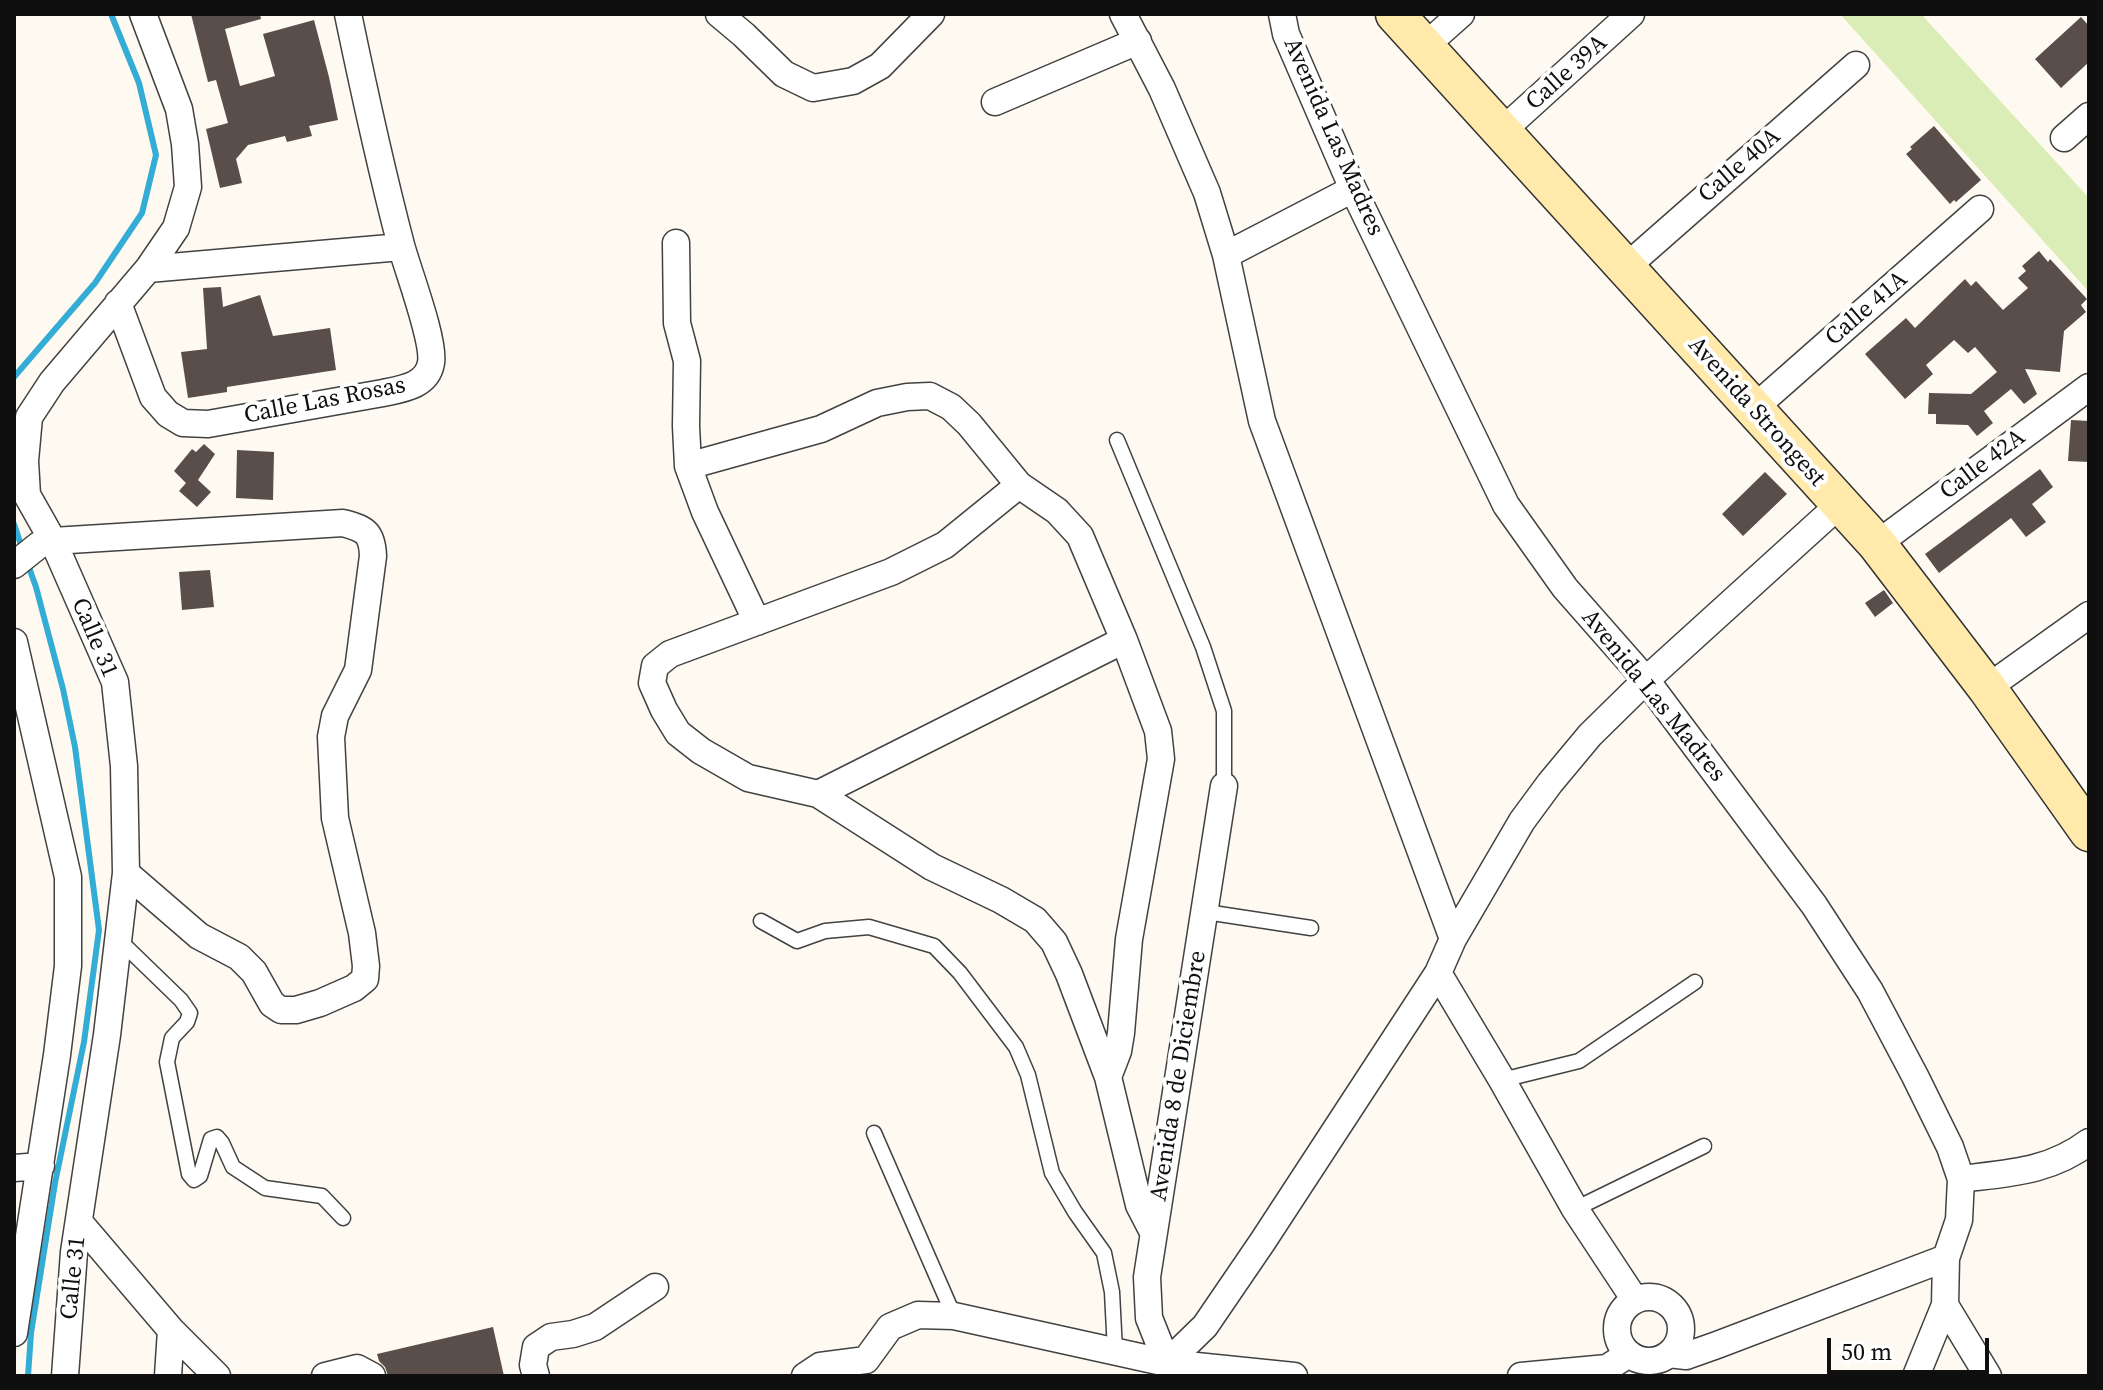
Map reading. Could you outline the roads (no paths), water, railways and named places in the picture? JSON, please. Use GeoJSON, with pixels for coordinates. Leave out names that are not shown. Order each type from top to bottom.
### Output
{"type":"FeatureCollection","features":[{"type":"Feature","properties":{"kind":"main road","name":"Avenida Strongest"},"geometry":{"type":"LineString","coordinates":[[1395,14],[1877,544],[1987,688],[2089,832]]}},
{"type":"Feature","properties":{"kind":"street","name":"Calle 31"},"geometry":{"type":"LineString","coordinates":[[65,1376],[74,1252],[107,1035],[126,873],[124,766],[115,682],[21,495],[29,417],[52,382],[148,269],[176,228],[188,187],[179,109],[143,14]]}},
{"type":"Feature","properties":{"kind":"street","name":"Calle Las Rosas"},"geometry":{"type":"LineString","coordinates":[[118,303],[153,397],[168,414],[183,423],[208,424],[405,389],[423,379],[431,363],[429,340],[401,247],[348,14]]}},
{"type":"Feature","properties":{"kind":"street"},"geometry":{"type":"LineString","coordinates":[[719,14],[784,74],[813,88],[853,81],[880,66],[931,14]]}},
{"type":"Feature","properties":{"kind":"street"},"geometry":{"type":"LineString","coordinates":[[1123,14],[1162,89],[1207,193],[1226,255],[1262,421],[1453,939]]}},
{"type":"Feature","properties":{"kind":"street","name":"Avenida Las Madres"},"geometry":{"type":"LineString","coordinates":[[1282,14],[1286,34],[1353,189],[1506,505],[1565,588],[1646,680],[1814,905],[1862,978],[1950,1147],[1961,1179],[1959,1220],[1946,1258],[1945,1305],[1916,1376]]}},
{"type":"Feature","properties":{"kind":"street"},"geometry":{"type":"LineString","coordinates":[[1425,46],[1461,14]]}},
{"type":"Feature","properties":{"kind":"street","name":"Calle 39A"},"geometry":{"type":"LineString","coordinates":[[1502,131],[1631,14]]}},
{"type":"Feature","properties":{"kind":"street"},"geometry":{"type":"LineString","coordinates":[[995,102],[1138,41]]}},
{"type":"Feature","properties":{"kind":"street","name":"Calle 40A"},"geometry":{"type":"LineString","coordinates":[[1625,268],[1856,65]]}},
{"type":"Feature","properties":{"kind":"street"},"geometry":{"type":"LineString","coordinates":[[2064,138],[2089,116]]}},
{"type":"Feature","properties":{"kind":"street"},"geometry":{"type":"LineString","coordinates":[[1226,255],[1353,189]]}},
{"type":"Feature","properties":{"kind":"street","name":"Calle 41A"},"geometry":{"type":"LineString","coordinates":[[1753,409],[1980,209]]}},
{"type":"Feature","properties":{"kind":"street"},"geometry":{"type":"LineString","coordinates":[[676,243],[677,323],[687,361],[688,466],[705,512],[757,622]]}},
{"type":"Feature","properties":{"kind":"street"},"geometry":{"type":"LineString","coordinates":[[148,269],[401,247]]}},
{"type":"Feature","properties":{"kind":"street","name":"Calle 42A"},"geometry":{"type":"LineString","coordinates":[[1877,544],[2089,387]]}},
{"type":"Feature","properties":{"kind":"street"},"geometry":{"type":"LineString","coordinates":[[688,466],[821,429],[877,403],[930,396],[951,407],[1019,485],[1057,511],[1080,536],[1158,731],[1161,759],[1129,939],[1121,1033],[1108,1077]]}},
{"type":"Feature","properties":{"kind":"street"},"geometry":{"type":"LineString","coordinates":[[1019,485],[945,545],[891,572],[670,654],[655,666],[652,683],[678,733],[701,751],[748,778],[818,794],[932,867],[1035,920],[1054,942],[1069,974],[1108,1077],[1139,1205],[1153,1232]]}},
{"type":"Feature","properties":{"kind":"street"},"geometry":{"type":"LineString","coordinates":[[1169,1370],[1222,1302],[1438,973],[1453,939],[1522,821],[1550,783],[1590,735],[1646,680],[1840,504]]}},
{"type":"Feature","properties":{"kind":"street"},"geometry":{"type":"LineString","coordinates":[[14,565],[46,543],[343,523],[362,529],[372,541],[373,556],[358,670],[335,716],[331,737],[335,818],[362,933],[365,979],[354,988],[320,1003],[296,1010],[281,1010],[272,1004],[254,972],[239,957],[199,936],[126,873]]}},
{"type":"Feature","properties":{"kind":"street"},"geometry":{"type":"LineString","coordinates":[[1987,688],[2089,615]]}},
{"type":"Feature","properties":{"kind":"street"},"geometry":{"type":"LineString","coordinates":[[818,794],[1124,640]]}},
{"type":"Feature","properties":{"kind":"street"},"geometry":{"type":"LineString","coordinates":[[14,642],[24,740],[68,877],[68,966],[41,1166],[14,1333]]}},
{"type":"Feature","properties":{"kind":"street","name":"Avenida 8 de Diciembre"},"geometry":{"type":"LineString","coordinates":[[1169,1370],[1149,1318],[1147,1277],[1224,786]]}},
{"type":"Feature","properties":{"kind":"street"},"geometry":{"type":"LineString","coordinates":[[1438,973],[1575,1209],[1635,1300]]}},
{"type":"Feature","properties":{"kind":"street"},"geometry":{"type":"LineString","coordinates":[[1961,1179],[2043,1167],[2070,1156],[2089,1142]]}},
{"type":"Feature","properties":{"kind":"street"},"geometry":{"type":"LineString","coordinates":[[14,1168],[41,1166]]}},
{"type":"Feature","properties":{"kind":"street"},"geometry":{"type":"LineString","coordinates":[[79,1222],[171,1330],[217,1376]]}},
{"type":"Feature","properties":{"kind":"street"},"geometry":{"type":"LineString","coordinates":[[1669,1354],[1686,1356],[1946,1258]]}},
{"type":"Feature","properties":{"kind":"street"},"geometry":{"type":"LineString","coordinates":[[536,1376],[533,1365],[536,1347],[551,1337],[595,1327],[655,1287]]}},
{"type":"Feature","properties":{"kind":"street"},"geometry":{"type":"LineString","coordinates":[[1655,1297],[1672,1307],[1678,1315],[1680,1335],[1677,1345],[1660,1359],[1638,1359],[1622,1345],[1618,1324],[1627,1306],[1635,1300],[1655,1297]]}},
{"type":"Feature","properties":{"kind":"street"},"geometry":{"type":"LineString","coordinates":[[1945,1305],[1988,1376]]}},
{"type":"Feature","properties":{"kind":"street"},"geometry":{"type":"LineString","coordinates":[[805,1376],[820,1366],[871,1368],[890,1327],[918,1315],[954,1316],[1115,1351],[1169,1370],[1294,1376]]}},
{"type":"Feature","properties":{"kind":"street"},"geometry":{"type":"LineString","coordinates":[[168,1376],[171,1330]]}},
{"type":"Feature","properties":{"kind":"street"},"geometry":{"type":"LineString","coordinates":[[1521,1376],[1607,1368],[1629,1354]]}},
{"type":"Feature","properties":{"kind":"street"},"geometry":{"type":"LineString","coordinates":[[325,1376],[357,1368],[372,1376]]}},
{"type":"Feature","properties":{"kind":"lane"},"geometry":{"type":"LineString","coordinates":[[1117,440],[1203,647],[1224,711],[1224,786]]}},
{"type":"Feature","properties":{"kind":"lane"},"geometry":{"type":"LineString","coordinates":[[1206,912],[1311,928]]}},
{"type":"Feature","properties":{"kind":"lane"},"geometry":{"type":"LineString","coordinates":[[761,921],[797,941],[825,931],[869,927],[934,946],[960,973],[1016,1047],[1028,1075],[1052,1173],[1104,1253],[1112,1292],[1115,1351]]}},
{"type":"Feature","properties":{"kind":"lane"},"geometry":{"type":"LineString","coordinates":[[118,939],[181,1000],[190,1013],[187,1022],[172,1038],[167,1062],[189,1174],[194,1180],[200,1176],[211,1139],[217,1137],[233,1167],[265,1188],[322,1196],[343,1218]]}},
{"type":"Feature","properties":{"kind":"lane"},"geometry":{"type":"LineString","coordinates":[[1502,1080],[1579,1061],[1695,982]]}},
{"type":"Feature","properties":{"kind":"lane"},"geometry":{"type":"LineString","coordinates":[[874,1133],[954,1316]]}},
{"type":"Feature","properties":{"kind":"lane"},"geometry":{"type":"LineString","coordinates":[[1575,1209],[1704,1146]]}},
{"type":"Feature","properties":{"kind":"waterway"},"geometry":{"type":"LineString","coordinates":[[14,377],[95,283],[142,213],[156,155],[139,83],[111,14]]}},
{"type":"Feature","properties":{"kind":"waterway"},"geometry":{"type":"LineString","coordinates":[[14,524],[23,551]]}},
{"type":"Feature","properties":{"kind":"waterway"},"geometry":{"type":"LineString","coordinates":[[27,562],[63,689],[75,747],[99,930],[84,1042],[55,1183],[31,1333],[28,1376]]}}]}
